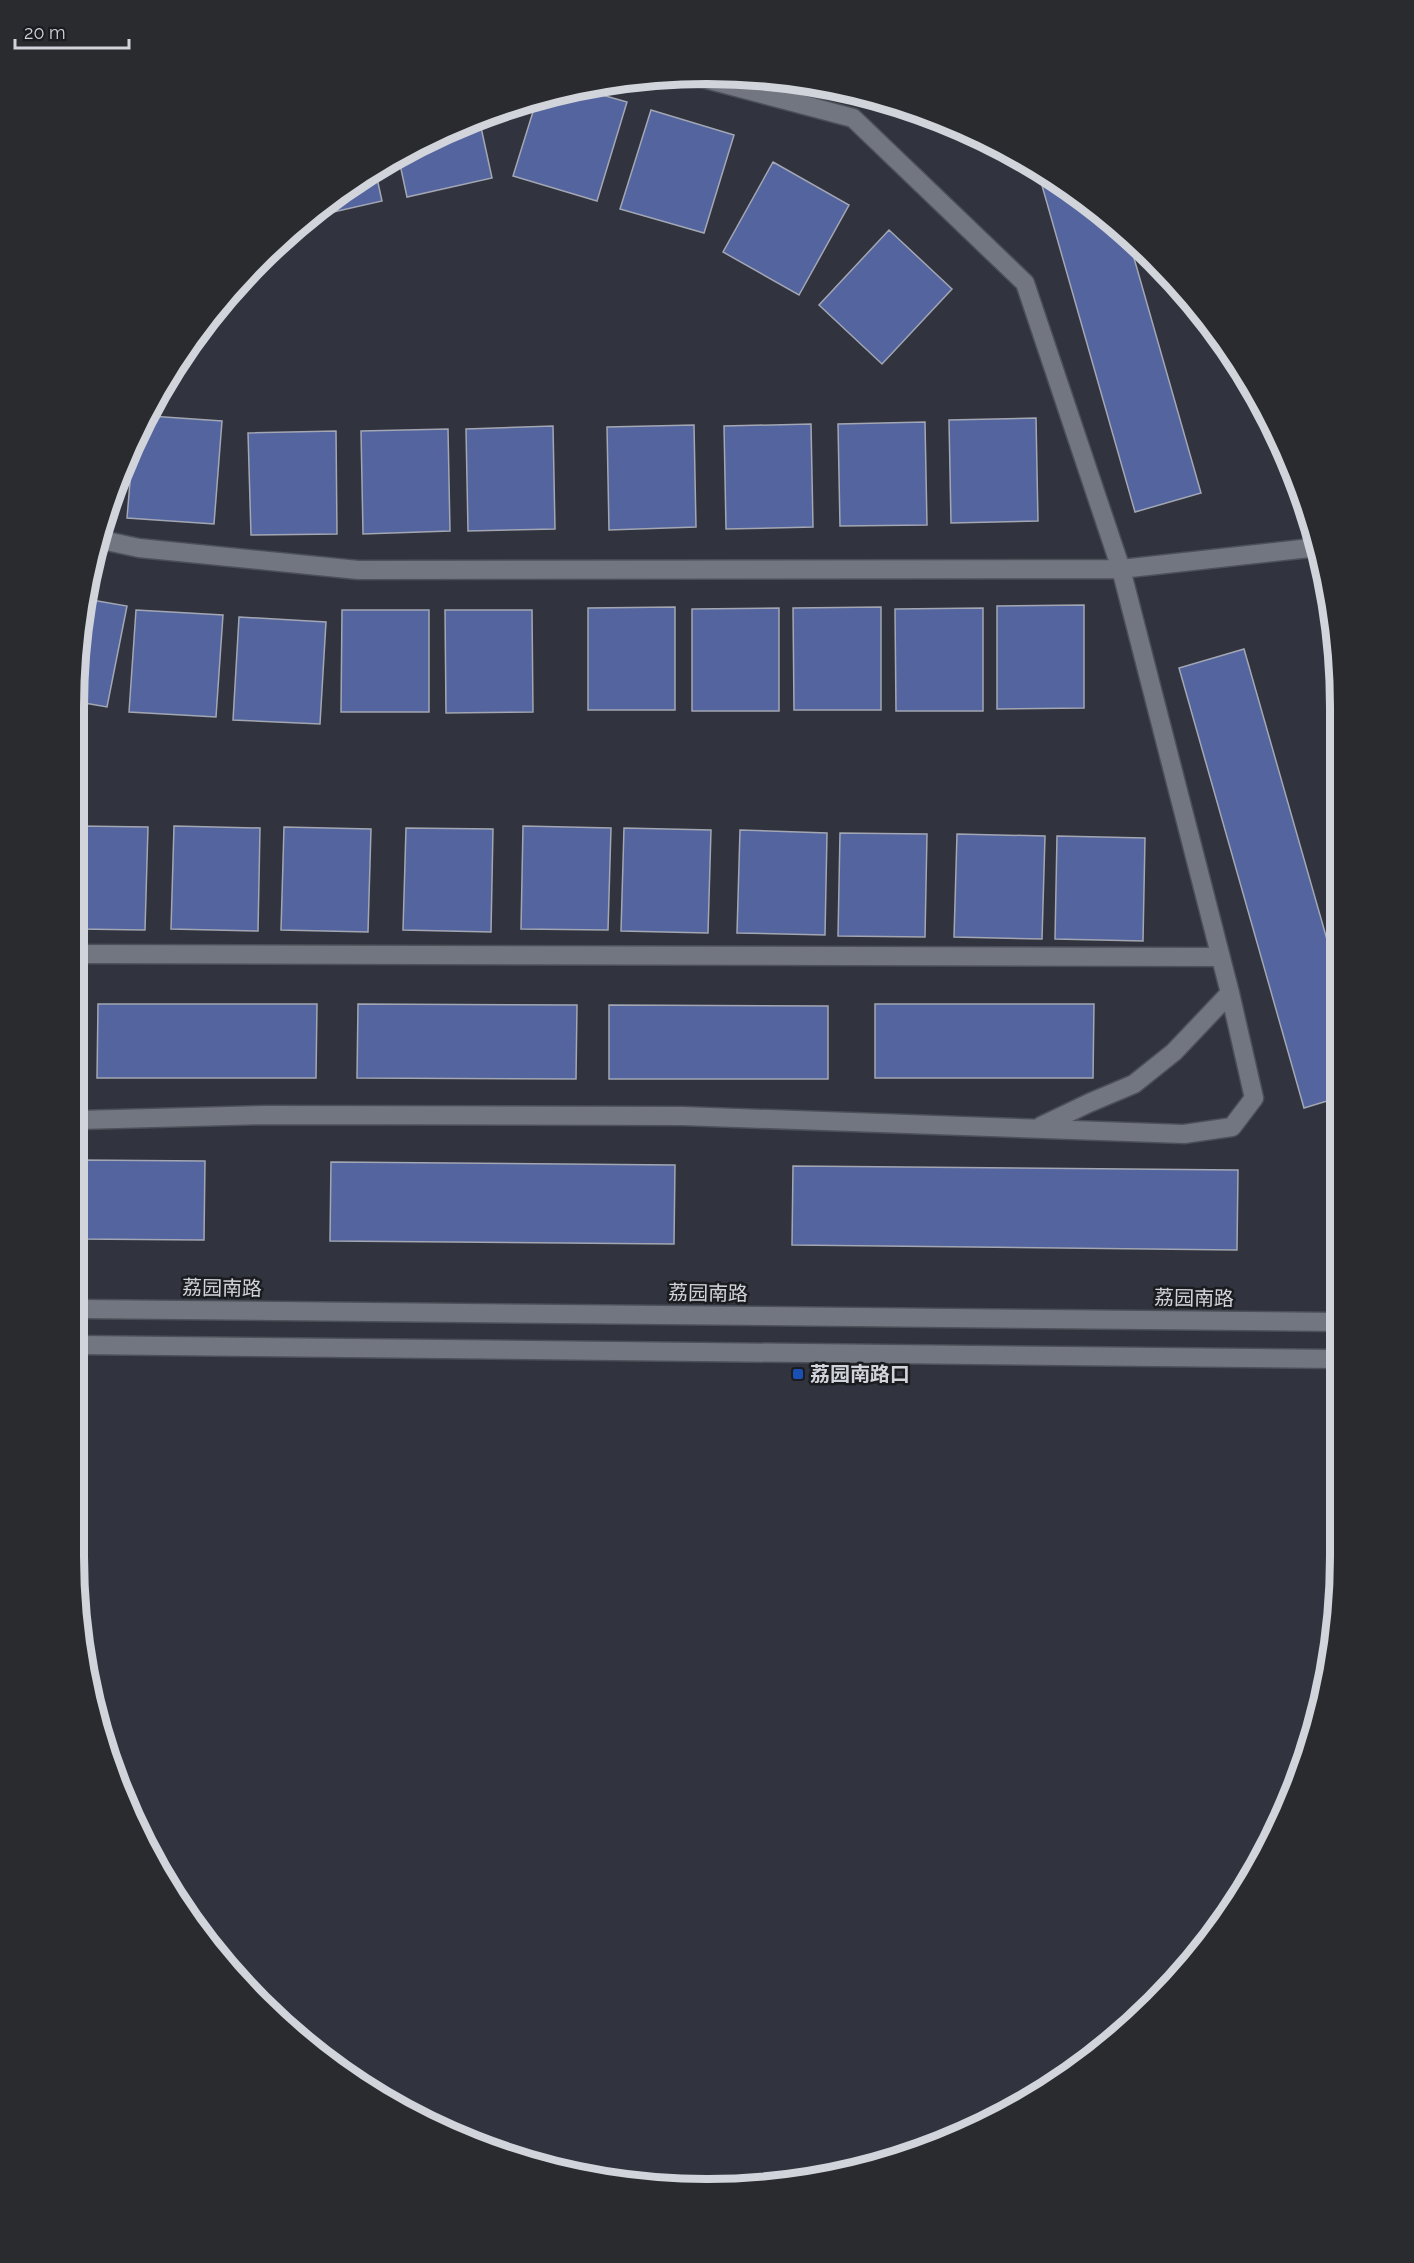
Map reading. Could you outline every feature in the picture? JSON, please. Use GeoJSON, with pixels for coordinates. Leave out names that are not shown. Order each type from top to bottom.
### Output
{"type":"FeatureCollection","features":[{"type":"Feature","properties":{"kind":"main road"},"geometry":{"type":"LineString","coordinates":[[84,1120],[268,1115],[682,1116],[1184,1134],[1232,1127],[1254,1098],[1230,993],[1120,569],[1026,283],[853,118],[730,85]]}},
{"type":"Feature","properties":{"kind":"main road"},"geometry":{"type":"LineString","coordinates":[[107,541],[139,548],[357,570],[1120,569],[1309,548]]}},
{"type":"Feature","properties":{"kind":"main road"},"geometry":{"type":"LineString","coordinates":[[84,954],[1220,957]]}},
{"type":"Feature","properties":{"kind":"main road"},"geometry":{"type":"LineString","coordinates":[[1038,1128],[1089,1102],[1134,1084],[1174,1053],[1230,993]]}},
{"type":"Feature","properties":{"kind":"main road","name":"荔园南路"},"geometry":{"type":"LineString","coordinates":[[84,1309],[1330,1322]]}},
{"type":"Feature","properties":{"kind":"main road"},"geometry":{"type":"LineString","coordinates":[[84,1345],[1330,1359]]}},
{"type":"Feature","properties":{"kind":"building"},"geometry":{"type":"Polygon","coordinates":[[[598,94],[627,102],[597,201],[513,176],[534,109],[598,94]]]}},
{"type":"Feature","properties":{"kind":"building"},"geometry":{"type":"Polygon","coordinates":[[[651,110],[734,135],[704,233],[620,209],[651,110]]]}},
{"type":"Feature","properties":{"kind":"building"},"geometry":{"type":"Polygon","coordinates":[[[481,127],[492,178],[407,197],[400,165],[431,148],[481,127]]]}},
{"type":"Feature","properties":{"kind":"building"},"geometry":{"type":"Polygon","coordinates":[[[773,162],[849,205],[799,295],[723,252],[773,162]]]}},
{"type":"Feature","properties":{"kind":"building"},"geometry":{"type":"Polygon","coordinates":[[[377,179],[382,201],[328,213],[377,179]]]}},
{"type":"Feature","properties":{"kind":"building"},"geometry":{"type":"Polygon","coordinates":[[[1041,182],[1086,213],[1132,252],[1201,493],[1135,512],[1041,182]]]}},
{"type":"Feature","properties":{"kind":"building"},"geometry":{"type":"Polygon","coordinates":[[[889,230],[952,289],[882,364],[819,305],[889,230]]]}},
{"type":"Feature","properties":{"kind":"building"},"geometry":{"type":"Polygon","coordinates":[[[156,416],[222,421],[214,524],[127,518],[131,469],[156,416]]]}},
{"type":"Feature","properties":{"kind":"building"},"geometry":{"type":"Polygon","coordinates":[[[1036,418],[1038,521],[951,523],[949,420],[1036,418]]]}},
{"type":"Feature","properties":{"kind":"building"},"geometry":{"type":"Polygon","coordinates":[[[925,422],[927,525],[840,526],[838,424],[925,422]]]}},
{"type":"Feature","properties":{"kind":"building"},"geometry":{"type":"Polygon","coordinates":[[[811,424],[813,527],[726,529],[724,426],[811,424]]]}},
{"type":"Feature","properties":{"kind":"building"},"geometry":{"type":"Polygon","coordinates":[[[694,425],[696,527],[609,530],[607,427],[694,425]]]}},
{"type":"Feature","properties":{"kind":"building"},"geometry":{"type":"Polygon","coordinates":[[[553,426],[555,529],[468,531],[466,429],[553,426]]]}},
{"type":"Feature","properties":{"kind":"building"},"geometry":{"type":"Polygon","coordinates":[[[448,429],[450,531],[363,534],[361,431],[448,429]]]}},
{"type":"Feature","properties":{"kind":"building"},"geometry":{"type":"Polygon","coordinates":[[[336,431],[337,534],[251,535],[248,433],[336,431]]]}},
{"type":"Feature","properties":{"kind":"building"},"geometry":{"type":"Polygon","coordinates":[[[93,600],[127,606],[107,707],[84,703],[85,666],[93,600]]]}},
{"type":"Feature","properties":{"kind":"building"},"geometry":{"type":"Polygon","coordinates":[[[1084,605],[1084,708],[997,709],[997,606],[1084,605]]]}},
{"type":"Feature","properties":{"kind":"building"},"geometry":{"type":"Polygon","coordinates":[[[675,607],[675,710],[588,710],[588,608],[675,607]]]}},
{"type":"Feature","properties":{"kind":"building"},"geometry":{"type":"Polygon","coordinates":[[[881,607],[881,710],[794,710],[793,608],[881,607]]]}},
{"type":"Feature","properties":{"kind":"building"},"geometry":{"type":"Polygon","coordinates":[[[779,608],[779,711],[692,711],[692,609],[779,608]]]}},
{"type":"Feature","properties":{"kind":"building"},"geometry":{"type":"Polygon","coordinates":[[[983,608],[983,711],[896,711],[895,609],[983,608]]]}},
{"type":"Feature","properties":{"kind":"building"},"geometry":{"type":"Polygon","coordinates":[[[136,610],[223,615],[216,717],[129,712],[136,610]]]}},
{"type":"Feature","properties":{"kind":"building"},"geometry":{"type":"Polygon","coordinates":[[[342,610],[429,610],[429,712],[341,712],[342,610]]]}},
{"type":"Feature","properties":{"kind":"building"},"geometry":{"type":"Polygon","coordinates":[[[445,610],[532,610],[533,712],[446,713],[445,610]]]}},
{"type":"Feature","properties":{"kind":"building"},"geometry":{"type":"Polygon","coordinates":[[[239,617],[326,622],[320,724],[233,720],[239,617]]]}},
{"type":"Feature","properties":{"kind":"building"},"geometry":{"type":"Polygon","coordinates":[[[1244,649],[1330,950],[1330,1100],[1304,1108],[1179,668],[1244,649]]]}},
{"type":"Feature","properties":{"kind":"building"},"geometry":{"type":"Polygon","coordinates":[[[84,826],[148,827],[145,930],[84,929],[84,826]]]}},
{"type":"Feature","properties":{"kind":"building"},"geometry":{"type":"Polygon","coordinates":[[[174,826],[260,828],[258,931],[171,929],[174,826]]]}},
{"type":"Feature","properties":{"kind":"building"},"geometry":{"type":"Polygon","coordinates":[[[523,826],[611,828],[608,930],[521,929],[523,826]]]}},
{"type":"Feature","properties":{"kind":"building"},"geometry":{"type":"Polygon","coordinates":[[[284,827],[371,829],[368,932],[281,930],[284,827]]]}},
{"type":"Feature","properties":{"kind":"building"},"geometry":{"type":"Polygon","coordinates":[[[406,828],[493,829],[491,932],[403,930],[406,828]]]}},
{"type":"Feature","properties":{"kind":"building"},"geometry":{"type":"Polygon","coordinates":[[[624,828],[711,830],[708,933],[621,931],[624,828]]]}},
{"type":"Feature","properties":{"kind":"building"},"geometry":{"type":"Polygon","coordinates":[[[740,830],[827,833],[825,935],[737,933],[740,830]]]}},
{"type":"Feature","properties":{"kind":"building"},"geometry":{"type":"Polygon","coordinates":[[[840,833],[927,834],[925,937],[838,936],[840,833]]]}},
{"type":"Feature","properties":{"kind":"building"},"geometry":{"type":"Polygon","coordinates":[[[957,834],[1045,836],[1042,939],[954,937],[957,834]]]}},
{"type":"Feature","properties":{"kind":"building"},"geometry":{"type":"Polygon","coordinates":[[[1057,836],[1145,838],[1143,941],[1055,939],[1057,836]]]}},
{"type":"Feature","properties":{"kind":"building"},"geometry":{"type":"Polygon","coordinates":[[[98,1004],[317,1004],[316,1078],[97,1078],[98,1004]]]}},
{"type":"Feature","properties":{"kind":"building"},"geometry":{"type":"Polygon","coordinates":[[[358,1004],[577,1005],[576,1079],[357,1078],[358,1004]]]}},
{"type":"Feature","properties":{"kind":"building"},"geometry":{"type":"Polygon","coordinates":[[[875,1004],[1094,1004],[1093,1078],[875,1078],[875,1004]]]}},
{"type":"Feature","properties":{"kind":"building"},"geometry":{"type":"Polygon","coordinates":[[[609,1005],[828,1006],[828,1079],[609,1079],[609,1005]]]}},
{"type":"Feature","properties":{"kind":"building"},"geometry":{"type":"Polygon","coordinates":[[[84,1160],[205,1161],[204,1240],[84,1239],[84,1160]]]}},
{"type":"Feature","properties":{"kind":"building"},"geometry":{"type":"Polygon","coordinates":[[[331,1162],[675,1165],[674,1244],[330,1241],[331,1162]]]}},
{"type":"Feature","properties":{"kind":"building"},"geometry":{"type":"Polygon","coordinates":[[[793,1166],[1238,1170],[1237,1250],[792,1245],[793,1166]]]}},
{"type":"Feature","properties":{"kind":"place","name":"荔园南路口"},"geometry":{"type":"Point","coordinates":[798,1374]}}]}
